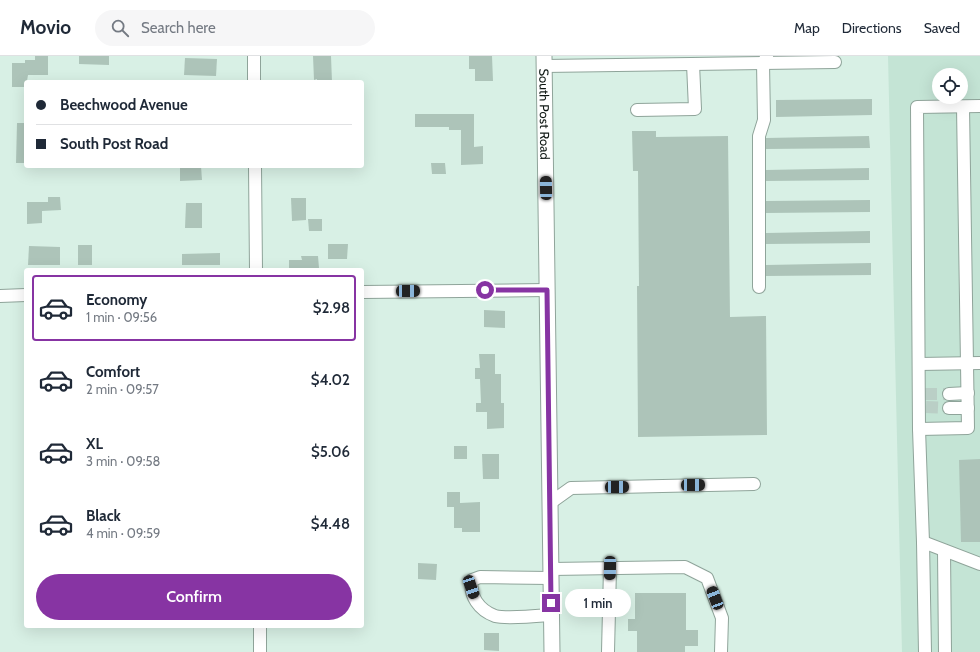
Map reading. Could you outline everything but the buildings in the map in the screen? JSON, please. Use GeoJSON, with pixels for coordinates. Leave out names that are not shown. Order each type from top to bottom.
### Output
{"type":"FeatureCollection","features":[{"type":"Feature","properties":{"kind":"main road","name":"South Post Road"},"geometry":{"type":"LineString","coordinates":[[544,61],[552,652]]}},
{"type":"Feature","properties":{"kind":"street"},"geometry":{"type":"LineString","coordinates":[[254,56],[254,80]]}},
{"type":"Feature","properties":{"kind":"street"},"geometry":{"type":"LineString","coordinates":[[544,61],[633,60],[693,64],[808,59],[835,62]]}},
{"type":"Feature","properties":{"kind":"street"},"geometry":{"type":"LineString","coordinates":[[759,287],[759,136],[764,120],[765,60]]}},
{"type":"Feature","properties":{"kind":"street"},"geometry":{"type":"LineString","coordinates":[[637,110],[695,109],[693,64]]}},
{"type":"Feature","properties":{"kind":"street"},"geometry":{"type":"LineString","coordinates":[[925,652],[919,429],[922,394],[919,364],[917,107],[980,106]]}},
{"type":"Feature","properties":{"kind":"street"},"geometry":{"type":"LineString","coordinates":[[919,429],[968,428],[962,107]]}},
{"type":"Feature","properties":{"kind":"street"},"geometry":{"type":"LineString","coordinates":[[255,168],[256,268]]}},
{"type":"Feature","properties":{"kind":"street"},"geometry":{"type":"LineString","coordinates":[[364,292],[547,290]]}},
{"type":"Feature","properties":{"kind":"street"},"geometry":{"type":"LineString","coordinates":[[0,296],[24,295]]}},
{"type":"Feature","properties":{"kind":"street"},"geometry":{"type":"LineString","coordinates":[[919,364],[980,363]]}},
{"type":"Feature","properties":{"kind":"street"},"geometry":{"type":"LineString","coordinates":[[948,394],[968,393]]}},
{"type":"Feature","properties":{"kind":"street"},"geometry":{"type":"LineString","coordinates":[[948,408],[968,408]]}},
{"type":"Feature","properties":{"kind":"street"},"geometry":{"type":"LineString","coordinates":[[550,503],[571,488],[754,484]]}},
{"type":"Feature","properties":{"kind":"street"},"geometry":{"type":"LineString","coordinates":[[923,542],[980,564]]}},
{"type":"Feature","properties":{"kind":"street"},"geometry":{"type":"LineString","coordinates":[[944,551],[945,652]]}},
{"type":"Feature","properties":{"kind":"street"},"geometry":{"type":"LineString","coordinates":[[551,615],[496,616],[480,608],[471,587],[472,580],[480,578],[610,568],[685,567],[707,578],[722,618],[721,652]]}},
{"type":"Feature","properties":{"kind":"street"},"geometry":{"type":"LineString","coordinates":[[608,652],[610,568]]}},
{"type":"Feature","properties":{"kind":"street"},"geometry":{"type":"LineString","coordinates":[[260,628],[260,652]]}},
{"type":"Feature","properties":{"kind":"shaded area"},"geometry":{"type":"Polygon","coordinates":[[[888,56],[980,56],[980,652],[902,652],[888,56]]]}},
{"type":"Feature","properties":{"kind":"tunnel"},"geometry":{"type":"LineString","coordinates":[[925,394],[949,394]]}},
{"type":"Feature","properties":{"kind":"tunnel"},"geometry":{"type":"LineString","coordinates":[[926,407],[949,408]]}},
{"type":"Feature","properties":{"kind":"route"},"geometry":{"type":"LineString","coordinates":[[485,290],[547,290],[551,603]]}}]}
